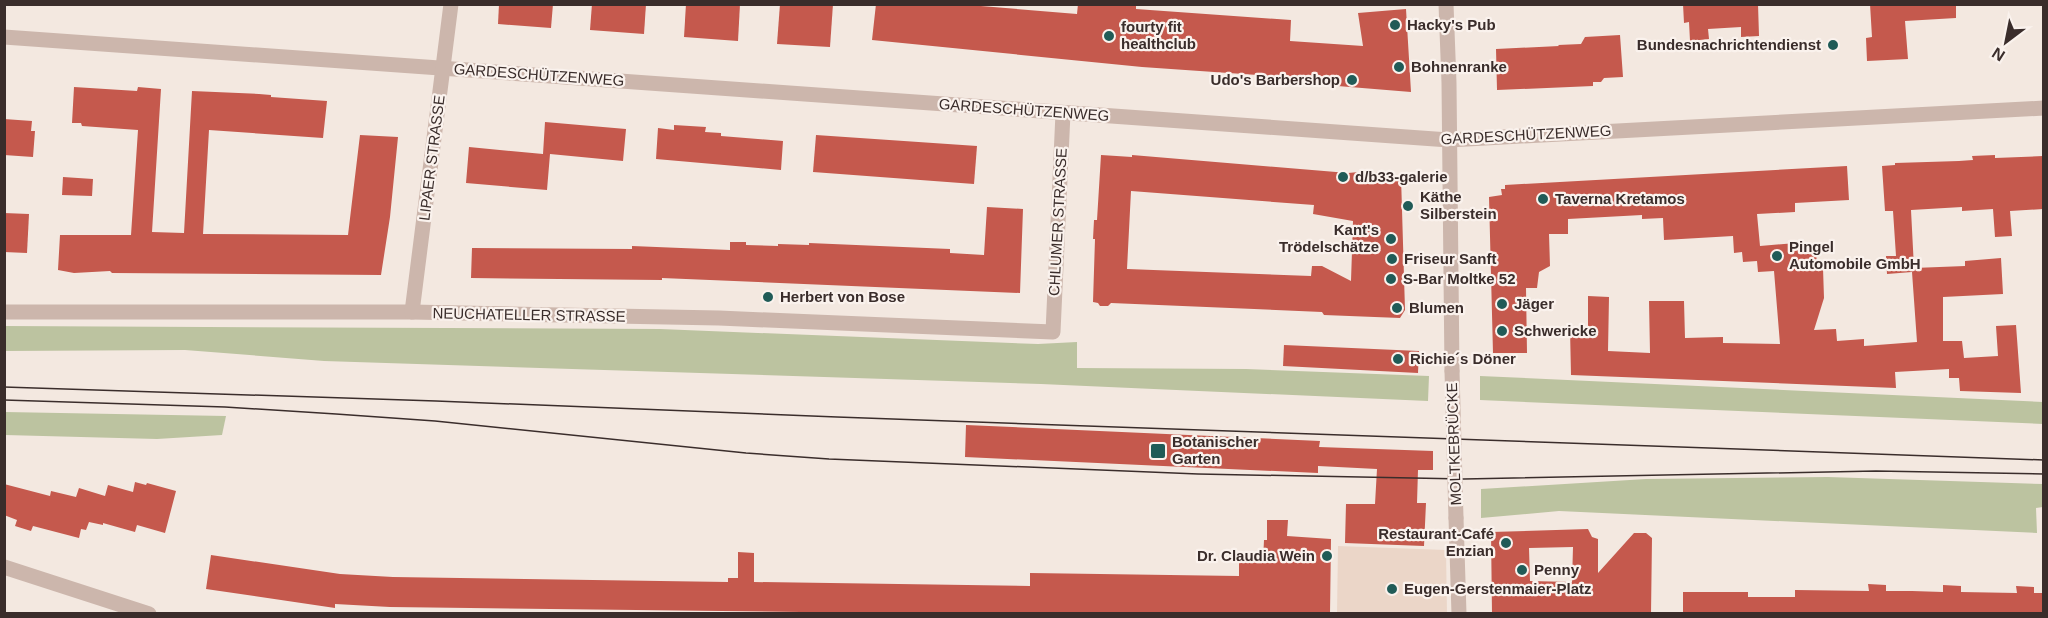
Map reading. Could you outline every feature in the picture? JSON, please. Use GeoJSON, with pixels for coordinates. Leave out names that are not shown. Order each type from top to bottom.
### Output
{"type":"FeatureCollection","features":[{"type":"Feature","properties":{"kind":"street","name":"LIPAER STRASSE"},"geometry":{"type":"LineString","coordinates":[[412,312],[451,4]]}},
{"type":"Feature","properties":{"kind":"street","name":"MOLTKEBRÜCKE"},"geometry":{"type":"LineString","coordinates":[[1446,4],[1452,371],[1459,614]]}},
{"type":"Feature","properties":{"kind":"street","name":"GARDESCHÜTZENWEG"},"geometry":{"type":"LineString","coordinates":[[4,37],[1449,140],[2043,108]]}},
{"type":"Feature","properties":{"kind":"street","name":"CHLUMER STRASSE"},"geometry":{"type":"LineString","coordinates":[[1053,332],[1063,112]]}},
{"type":"Feature","properties":{"kind":"street","name":"NEUCHATELLER STRASSE"},"geometry":{"type":"LineString","coordinates":[[4,312],[412,312],[719,318],[1053,332]]}},
{"type":"Feature","properties":{"kind":"street"},"geometry":{"type":"LineString","coordinates":[[4,567],[149,614]]}},
{"type":"Feature","properties":{"kind":"green space"},"geometry":{"type":"Polygon","coordinates":[[[4,326],[660,329],[1038,344],[1077,342],[1077,368],[1246,369],[1429,376],[1428,401],[1041,384],[324,361],[185,350],[5,351],[4,326]]]}},
{"type":"Feature","properties":{"kind":"green space"},"geometry":{"type":"Polygon","coordinates":[[[1480,376],[2043,402],[2043,424],[1480,400],[1480,376]]]}},
{"type":"Feature","properties":{"kind":"green space"},"geometry":{"type":"Polygon","coordinates":[[[5,412],[226,416],[222,435],[157,439],[5,435],[5,412]]]}},
{"type":"Feature","properties":{"kind":"green space"},"geometry":{"type":"Polygon","coordinates":[[[1828,477],[2043,484],[2043,507],[2036,508],[2037,533],[1559,511],[1481,518],[1481,489],[1646,479],[1828,477]]]}},
{"type":"Feature","properties":{"kind":"shaded area","name":"Eugen-Gerstenmaier-Platz"},"geometry":{"type":"Polygon","coordinates":[[[1338,546],[1446,550],[1447,613],[1337,613],[1338,546]]]}},
{"type":"Feature","properties":{"kind":"building"},"geometry":{"type":"Polygon","coordinates":[[[499,4],[553,4],[551,28],[498,24],[499,4]]]}},
{"type":"Feature","properties":{"kind":"building"},"geometry":{"type":"Polygon","coordinates":[[[592,4],[646,4],[644,34],[590,30],[592,4]]]}},
{"type":"Feature","properties":{"kind":"building"},"geometry":{"type":"Polygon","coordinates":[[[686,4],[740,4],[738,41],[684,37],[686,4]]]}},
{"type":"Feature","properties":{"kind":"building"},"geometry":{"type":"Polygon","coordinates":[[[780,4],[833,4],[830,47],[777,44],[780,4]]]}},
{"type":"Feature","properties":{"kind":"building"},"geometry":{"type":"Polygon","coordinates":[[[876,4],[956,4],[1077,14],[1078,4],[1136,4],[1136,9],[1291,20],[1290,41],[1363,46],[1358,13],[1406,9],[1411,92],[1301,83],[1301,78],[1142,67],[872,40],[876,4]]]}},
{"type":"Feature","properties":{"kind":"building"},"geometry":{"type":"Polygon","coordinates":[[[1683,4],[1758,4],[1759,36],[1741,37],[1741,27],[1708,29],[1709,39],[1690,41],[1689,22],[1684,23],[1683,4]]]}},
{"type":"Feature","properties":{"kind":"building"},"geometry":{"type":"Polygon","coordinates":[[[1870,4],[1956,4],[1956,18],[1905,21],[1908,59],[1867,61],[1866,38],[1872,37],[1870,4]]]}},
{"type":"Feature","properties":{"kind":"building"},"geometry":{"type":"Polygon","coordinates":[[[1620,35],[1623,77],[1604,78],[1601,82],[1593,82],[1593,86],[1497,90],[1496,49],[1581,44],[1585,37],[1620,35]]]}},
{"type":"Feature","properties":{"kind":"building"},"geometry":{"type":"Polygon","coordinates":[[[74,87],[137,91],[138,87],[161,89],[152,232],[184,233],[192,91],[259,94],[327,101],[323,138],[209,130],[203,234],[348,235],[360,135],[398,137],[390,217],[381,275],[112,273],[110,271],[74,273],[58,270],[60,235],[131,235],[138,130],[82,126],[81,123],[72,123],[74,87]]]}},
{"type":"Feature","properties":{"kind":"building"},"geometry":{"type":"Polygon","coordinates":[[[4,119],[32,121],[31,131],[35,131],[33,157],[4,155],[4,119]]]}},
{"type":"Feature","properties":{"kind":"building"},"geometry":{"type":"Polygon","coordinates":[[[545,122],[626,129],[623,161],[550,154],[547,190],[466,183],[469,147],[543,154],[545,122]]]}},
{"type":"Feature","properties":{"kind":"building"},"geometry":{"type":"Polygon","coordinates":[[[674,125],[706,127],[705,132],[721,133],[721,136],[783,141],[781,170],[656,159],[658,128],[674,130],[674,125]]]}},
{"type":"Feature","properties":{"kind":"building"},"geometry":{"type":"Polygon","coordinates":[[[816,135],[977,146],[974,184],[813,172],[816,135]]]}},
{"type":"Feature","properties":{"kind":"building"},"geometry":{"type":"Polygon","coordinates":[[[1101,155],[1132,157],[1132,155],[1348,173],[1359,172],[1359,170],[1401,176],[1405,310],[1400,318],[1324,315],[1322,312],[1111,303],[1108,306],[1100,306],[1093,302],[1095,239],[1093,239],[1094,220],[1097,220],[1101,155]],[[1131,191],[1127,269],[1311,276],[1312,266],[1322,266],[1351,281],[1353,221],[1313,214],[1314,205],[1131,191]]]}},
{"type":"Feature","properties":{"kind":"building"},"geometry":{"type":"Polygon","coordinates":[[[1995,155],[1995,158],[2043,156],[2043,209],[2010,211],[2012,236],[1995,237],[1993,209],[1962,211],[1962,207],[1911,210],[1914,268],[1965,266],[1965,261],[2001,258],[2003,294],[1943,297],[1943,341],[1962,341],[1964,358],[1998,356],[1996,326],[2016,325],[2021,393],[1960,391],[1959,378],[1949,378],[1949,369],[1895,372],[1896,388],[1571,375],[1570,329],[1588,329],[1588,296],[1609,297],[1608,351],[1650,353],[1649,301],[1684,301],[1685,338],[1723,337],[1723,343],[1780,344],[1774,271],[1758,272],[1757,261],[1743,262],[1742,252],[1734,253],[1733,236],[1664,240],[1663,218],[1642,219],[1642,215],[1568,219],[1568,234],[1549,234],[1550,266],[1539,272],[1537,288],[1526,288],[1527,353],[1493,353],[1489,197],[1502,195],[1501,189],[1505,189],[1505,185],[1847,166],[1849,200],[1795,203],[1795,212],[1757,214],[1760,246],[1796,243],[1797,248],[1816,247],[1817,269],[1823,268],[1824,298],[1814,330],[1836,329],[1837,341],[1864,339],[1864,346],[1917,342],[1912,272],[1887,274],[1886,256],[1896,256],[1893,211],[1885,211],[1882,166],[1895,165],[1895,163],[1973,160],[1972,156],[1995,155]]]}},
{"type":"Feature","properties":{"kind":"building"},"geometry":{"type":"Polygon","coordinates":[[[63,177],[93,179],[92,196],[62,195],[63,177]]]}},
{"type":"Feature","properties":{"kind":"building"},"geometry":{"type":"Polygon","coordinates":[[[987,207],[1023,209],[1020,293],[662,278],[662,280],[471,278],[472,248],[632,249],[632,246],[730,250],[730,242],[746,242],[746,245],[778,246],[778,244],[809,245],[809,243],[950,249],[950,253],[984,255],[987,207]]]}},
{"type":"Feature","properties":{"kind":"building"},"geometry":{"type":"Polygon","coordinates":[[[4,213],[29,214],[27,253],[4,252],[4,213]]]}},
{"type":"Feature","properties":{"kind":"building"},"geometry":{"type":"Polygon","coordinates":[[[1284,345],[1419,351],[1418,373],[1283,366],[1284,345]]]}},
{"type":"Feature","properties":{"kind":"building"},"geometry":{"type":"Polygon","coordinates":[[[966,425],[1320,441],[1319,447],[1433,451],[1433,470],[1418,470],[1417,503],[1426,503],[1424,546],[1345,543],[1346,504],[1375,504],[1377,469],[1318,466],[1318,473],[965,457],[966,425]]]}},
{"type":"Feature","properties":{"kind":"building"},"geometry":{"type":"Polygon","coordinates":[[[135,482],[176,491],[165,533],[137,525],[135,532],[103,523],[103,525],[89,522],[86,530],[81,529],[79,538],[33,526],[31,531],[15,526],[17,520],[4,515],[4,484],[50,496],[51,491],[76,497],[79,488],[105,496],[108,485],[133,492],[135,482]]]}},
{"type":"Feature","properties":{"kind":"building"},"geometry":{"type":"Polygon","coordinates":[[[1267,520],[1288,520],[1287,536],[1331,539],[1330,614],[957,614],[390,607],[335,604],[335,608],[206,589],[211,555],[340,574],[393,577],[728,582],[728,578],[738,578],[738,552],[754,553],[754,582],[1030,586],[1030,573],[1239,576],[1239,561],[1263,561],[1264,540],[1267,540],[1267,520]]]}},
{"type":"Feature","properties":{"kind":"building"},"geometry":{"type":"Polygon","coordinates":[[[1588,529],[1592,537],[1598,539],[1598,573],[1634,533],[1646,533],[1652,538],[1651,614],[1492,614],[1491,532],[1588,529]],[[1573,547],[1529,548],[1530,581],[1572,582],[1573,547]]]}},
{"type":"Feature","properties":{"kind":"building"},"geometry":{"type":"Polygon","coordinates":[[[1868,584],[1886,585],[1886,591],[1943,592],[1943,585],[1961,586],[1961,592],[2017,593],[2016,586],[2034,587],[2034,593],[2043,593],[2043,614],[1683,614],[1683,592],[1748,592],[1748,597],[1795,597],[1795,590],[1869,591],[1868,584]]]}},
{"type":"Feature","properties":{"kind":"tram line"},"geometry":{"type":"LineString","coordinates":[[4,387],[2044,460]]}},
{"type":"Feature","properties":{"kind":"tram line"},"geometry":{"type":"LineString","coordinates":[[4,400],[225,407],[435,421],[746,453],[829,459],[1198,474],[1464,479],[1876,471],[2044,474]]}},
{"type":"Feature","properties":{"kind":"place","name":"Hacky's Pub"},"geometry":{"type":"Point","coordinates":[1395,25]}},
{"type":"Feature","properties":{"kind":"place","name":"fourty fit healthclub"},"geometry":{"type":"Point","coordinates":[1109,36]}},
{"type":"Feature","properties":{"kind":"place","name":"Bundesnachrichtendienst"},"geometry":{"type":"Point","coordinates":[1833,45]}},
{"type":"Feature","properties":{"kind":"place","name":"Bohnenranke"},"geometry":{"type":"Point","coordinates":[1399,67]}},
{"type":"Feature","properties":{"kind":"place","name":"Udo's Barbershop"},"geometry":{"type":"Point","coordinates":[1352,80]}},
{"type":"Feature","properties":{"kind":"place","name":"d/b33-galerie"},"geometry":{"type":"Point","coordinates":[1343,177]}},
{"type":"Feature","properties":{"kind":"place","name":"Taverna Kretamos"},"geometry":{"type":"Point","coordinates":[1543,199]}},
{"type":"Feature","properties":{"kind":"place","name":"Käthe Silberstein"},"geometry":{"type":"Point","coordinates":[1408,206]}},
{"type":"Feature","properties":{"kind":"place","name":"Kant's Trödelschätze"},"geometry":{"type":"Point","coordinates":[1391,239]}},
{"type":"Feature","properties":{"kind":"place","name":"Pingel Automobile GmbH"},"geometry":{"type":"Point","coordinates":[1777,256]}},
{"type":"Feature","properties":{"kind":"place","name":"Friseur Sanft"},"geometry":{"type":"Point","coordinates":[1392,259]}},
{"type":"Feature","properties":{"kind":"place","name":"S-Bar Moltke 52"},"geometry":{"type":"Point","coordinates":[1391,279]}},
{"type":"Feature","properties":{"kind":"place","name":"Herbert von Bose"},"geometry":{"type":"Point","coordinates":[768,297]}},
{"type":"Feature","properties":{"kind":"place","name":"Jäger"},"geometry":{"type":"Point","coordinates":[1502,304]}},
{"type":"Feature","properties":{"kind":"place","name":"Blumen"},"geometry":{"type":"Point","coordinates":[1397,308]}},
{"type":"Feature","properties":{"kind":"place","name":"Schwericke"},"geometry":{"type":"Point","coordinates":[1502,331]}},
{"type":"Feature","properties":{"kind":"place","name":"Richie´s Döner"},"geometry":{"type":"Point","coordinates":[1398,359]}},
{"type":"Feature","properties":{"kind":"place","name":"Botanischer Garten"},"geometry":{"type":"Point","coordinates":[1158,451]}},
{"type":"Feature","properties":{"kind":"place","name":"Restaurant-Café Enzian"},"geometry":{"type":"Point","coordinates":[1506,543]}},
{"type":"Feature","properties":{"kind":"place","name":"Dr. Claudia Wein"},"geometry":{"type":"Point","coordinates":[1327,556]}},
{"type":"Feature","properties":{"kind":"place","name":"Penny"},"geometry":{"type":"Point","coordinates":[1522,570]}},
{"type":"Feature","properties":{"kind":"place","name":"Eugen-Gerstenmaier-Platz"},"geometry":{"type":"Point","coordinates":[1392,589]}}]}
